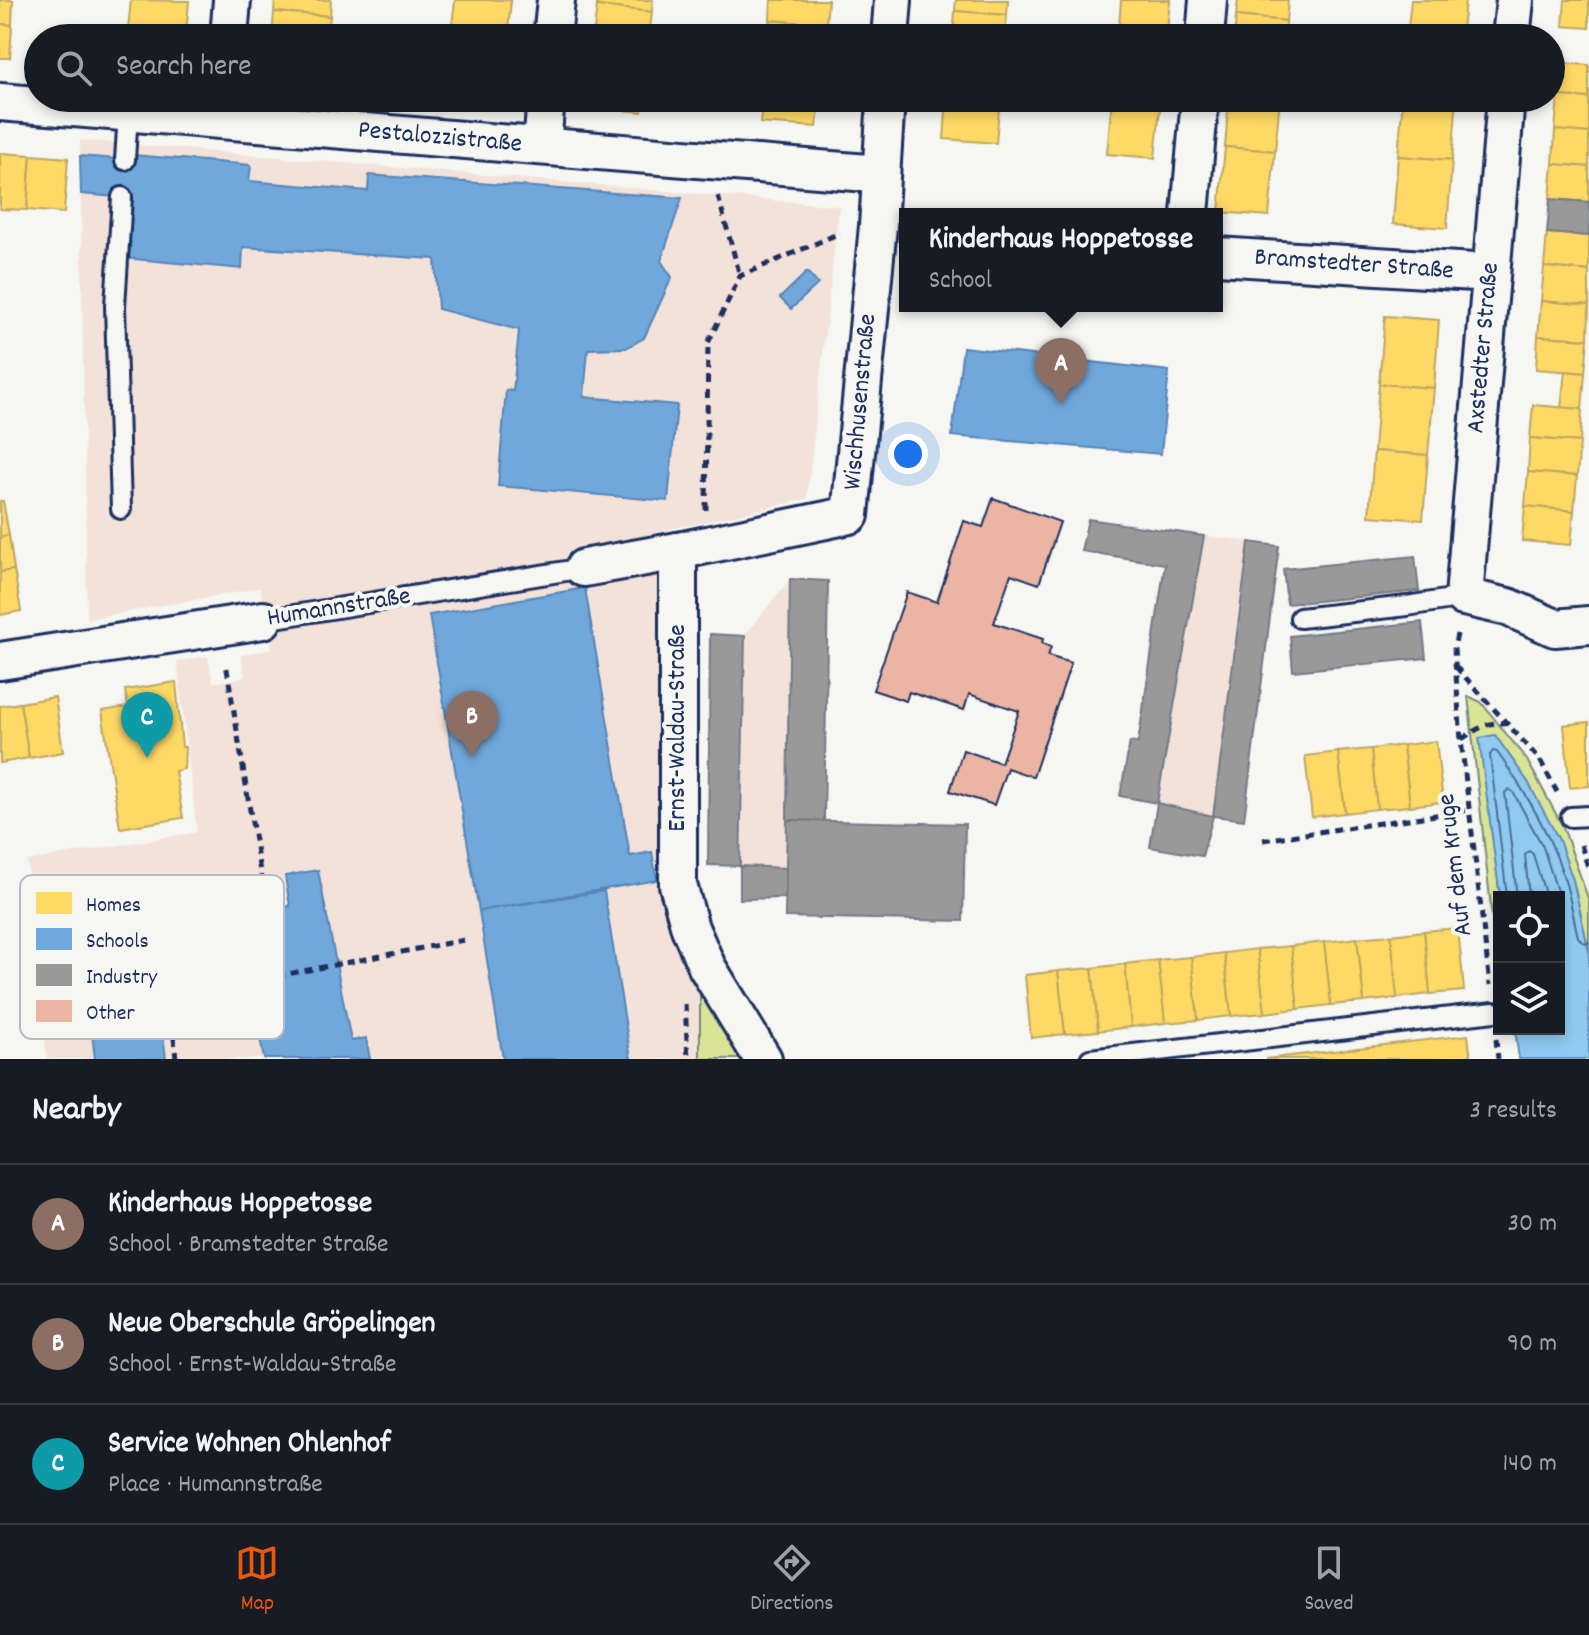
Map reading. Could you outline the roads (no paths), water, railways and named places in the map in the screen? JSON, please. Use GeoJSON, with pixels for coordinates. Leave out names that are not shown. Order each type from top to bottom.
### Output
{"type":"FeatureCollection","features":[{"type":"Feature","properties":{"kind":"street"},"geometry":{"type":"LineString","coordinates":[[230,24],[232,0]]}},
{"type":"Feature","properties":{"kind":"street"},"geometry":{"type":"LineString","coordinates":[[553,24],[556,0]]}},
{"type":"Feature","properties":{"kind":"street"},"geometry":{"type":"LineString","coordinates":[[891,24],[893,0]]}},
{"type":"Feature","properties":{"kind":"street"},"geometry":{"type":"LineString","coordinates":[[1206,24],[1208,0]]}},
{"type":"Feature","properties":{"kind":"street"},"geometry":{"type":"LineString","coordinates":[[1512,24],[1515,0]]}},
{"type":"Feature","properties":{"kind":"street","name":"Pestalozzistraße"},"geometry":{"type":"LineString","coordinates":[[0,102],[24,104]]}},
{"type":"Feature","properties":{"kind":"street","name":"Pestalozzistraße"},"geometry":{"type":"LineString","coordinates":[[116,112],[152,112]]}},
{"type":"Feature","properties":{"kind":"street","name":"Pestalozzistraße"},"geometry":{"type":"LineString","coordinates":[[249,112],[542,146],[880,174]]}},
{"type":"Feature","properties":{"kind":"street"},"geometry":{"type":"LineString","coordinates":[[542,146],[545,112]]}},
{"type":"Feature","properties":{"kind":"street","name":"Wischhusenstraße"},"geometry":{"type":"LineString","coordinates":[[692,548],[850,515],[887,224],[880,174],[885,112]]}},
{"type":"Feature","properties":{"kind":"street"},"geometry":{"type":"LineString","coordinates":[[1191,208],[1199,112]]}},
{"type":"Feature","properties":{"kind":"street","name":"Axstedter Straße"},"geometry":{"type":"LineString","coordinates":[[1464,597],[1505,112]]}},
{"type":"Feature","properties":{"kind":"street","name":"Bramstedter Straße"},"geometry":{"type":"LineString","coordinates":[[1223,256],[1490,273]]}},
{"type":"Feature","properties":{"kind":"street","name":"Humannstraße"},"geometry":{"type":"LineString","coordinates":[[584,568],[692,548]]}},
{"type":"Feature","properties":{"kind":"street","name":"Ernst-Waldau-Straße"},"geometry":{"type":"LineString","coordinates":[[692,548],[678,885],[690,928],[707,967],[763,1059]]}},
{"type":"Feature","properties":{"kind":"street"},"geometry":{"type":"LineString","coordinates":[[1464,597],[1508,607],[1555,628],[1589,625]]}},
{"type":"Feature","properties":{"kind":"street","name":"Humannstraße"},"geometry":{"type":"LineString","coordinates":[[0,661],[263,620]]}},
{"type":"Feature","properties":{"kind":"lane"},"geometry":{"type":"LineString","coordinates":[[125,160],[128,113]]}},
{"type":"Feature","properties":{"kind":"lane"},"geometry":{"type":"LineString","coordinates":[[121,509],[115,306],[122,197]]}},
{"type":"Feature","properties":{"kind":"lane","name":"Humannstraße"},"geometry":{"type":"LineString","coordinates":[[263,620],[584,568]]}},
{"type":"Feature","properties":{"kind":"lane"},"geometry":{"type":"LineString","coordinates":[[1300,618],[1464,597]]}},
{"type":"Feature","properties":{"kind":"lane"},"geometry":{"type":"LineString","coordinates":[[1090,1059],[1493,1012]]}},
{"type":"Feature","properties":{"kind":"water"},"geometry":{"type":"Polygon","coordinates":[[[1495,735],[1528,782],[1559,840],[1573,880],[1589,952],[1589,1059],[1519,1059],[1516,1035],[1565,1035],[1565,891],[1499,891],[1479,738],[1495,735]]]}},
{"type":"Feature","properties":{"kind":"place","name":"Kinderhaus Hoppetosse"},"geometry":{"type":"Point","coordinates":[1061,404]}},
{"type":"Feature","properties":{"kind":"place","name":"Neue Oberschule Gröpelingen"},"geometry":{"type":"Point","coordinates":[472,757]}},
{"type":"Feature","properties":{"kind":"place","name":"Service Wohnen Ohlenhof"},"geometry":{"type":"Point","coordinates":[147,758]}}]}
